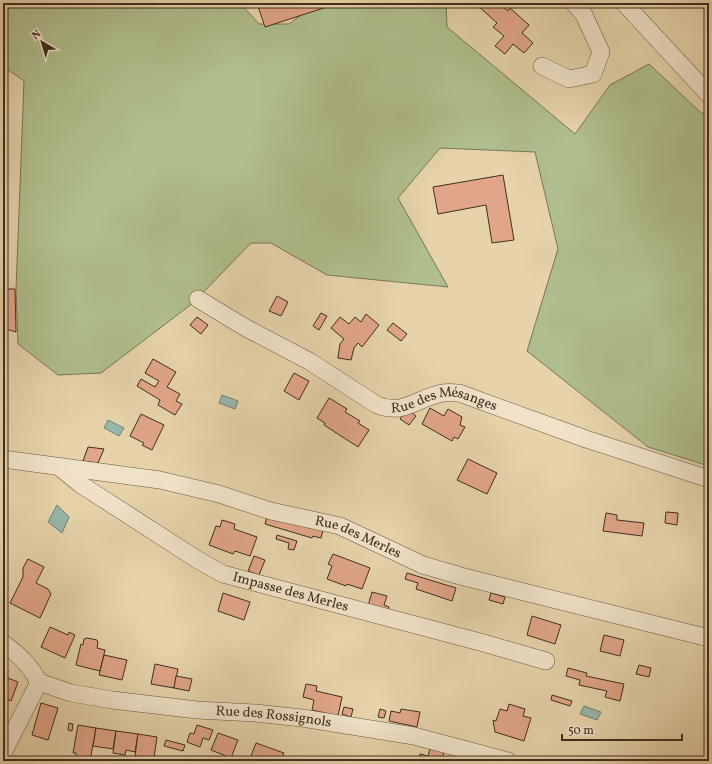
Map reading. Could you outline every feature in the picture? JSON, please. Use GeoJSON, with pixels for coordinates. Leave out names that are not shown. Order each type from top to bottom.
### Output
{"type":"FeatureCollection","features":[{"type":"Feature","properties":{"kind":"street"},"geometry":{"type":"LineString","coordinates":[[542,66],[569,79],[592,74],[601,52],[584,15],[574,3]]}},
{"type":"Feature","properties":{"kind":"street"},"geometry":{"type":"LineString","coordinates":[[624,3],[709,95]]}},
{"type":"Feature","properties":{"kind":"street","name":"Rue des Mésanges"},"geometry":{"type":"LineString","coordinates":[[198,299],[246,328],[308,361],[376,405],[387,409],[396,410],[443,393],[459,393],[586,439],[709,479]]}},
{"type":"Feature","properties":{"kind":"street","name":"Rue des Merles"},"geometry":{"type":"LineString","coordinates":[[3,459],[160,480],[219,494],[271,511],[340,526],[423,565],[464,577],[709,638]]}},
{"type":"Feature","properties":{"kind":"street","name":"Impasse des Merles"},"geometry":{"type":"LineString","coordinates":[[59,467],[80,484],[198,560],[223,574],[546,661]]}},
{"type":"Feature","properties":{"kind":"street"},"geometry":{"type":"LineString","coordinates":[[3,643],[22,657],[31,668],[39,682],[3,753]]}},
{"type":"Feature","properties":{"kind":"street","name":"Rue des Rossignols"},"geometry":{"type":"LineString","coordinates":[[39,682],[71,693],[112,700],[197,710],[255,713],[302,718],[414,736],[508,761]]}},
{"type":"Feature","properties":{"kind":"green space"},"geometry":{"type":"Polygon","coordinates":[[[3,3],[240,3],[259,24],[289,24],[317,3],[446,3],[447,27],[575,134],[610,85],[649,64],[699,111],[709,117],[709,466],[648,447],[527,351],[558,249],[535,152],[440,148],[398,198],[448,287],[327,275],[271,243],[251,243],[193,303],[101,373],[58,375],[18,344],[16,290],[24,81],[3,66],[3,3]]]}},
{"type":"Feature","properties":{"kind":"water"},"geometry":{"type":"Polygon","coordinates":[[[222,395],[238,401],[235,409],[219,403],[222,395]]]}},
{"type":"Feature","properties":{"kind":"water"},"geometry":{"type":"Polygon","coordinates":[[[108,420],[124,428],[119,436],[104,428],[108,420]]]}},
{"type":"Feature","properties":{"kind":"water"},"geometry":{"type":"Polygon","coordinates":[[[57,505],[69,517],[62,533],[48,522],[57,505]]]}},
{"type":"Feature","properties":{"kind":"water"},"geometry":{"type":"Polygon","coordinates":[[[584,706],[601,712],[597,720],[580,714],[584,706]]]}},
{"type":"Feature","properties":{"kind":"building"},"geometry":{"type":"Polygon","coordinates":[[[257,3],[335,3],[336,4],[265,27],[257,3]]]}},
{"type":"Feature","properties":{"kind":"building"},"geometry":{"type":"Polygon","coordinates":[[[498,3],[508,11],[510,8],[529,25],[522,33],[533,43],[524,53],[513,44],[505,54],[495,46],[504,36],[493,27],[497,23],[476,4],[498,3]]]}},
{"type":"Feature","properties":{"kind":"building"},"geometry":{"type":"Polygon","coordinates":[[[503,175],[514,240],[492,243],[486,205],[438,214],[433,187],[503,175]]]}},
{"type":"Feature","properties":{"kind":"building"},"geometry":{"type":"Polygon","coordinates":[[[3,289],[15,289],[16,332],[3,328],[3,289]]]}},
{"type":"Feature","properties":{"kind":"building"},"geometry":{"type":"Polygon","coordinates":[[[277,296],[288,302],[281,316],[269,311],[277,296]]]}},
{"type":"Feature","properties":{"kind":"building"},"geometry":{"type":"Polygon","coordinates":[[[321,313],[327,316],[319,330],[313,326],[321,313]]]}},
{"type":"Feature","properties":{"kind":"building"},"geometry":{"type":"Polygon","coordinates":[[[366,314],[379,325],[362,347],[358,343],[354,348],[351,360],[338,358],[340,344],[344,339],[331,328],[340,317],[349,324],[355,317],[361,322],[366,314]]]}},
{"type":"Feature","properties":{"kind":"building"},"geometry":{"type":"Polygon","coordinates":[[[197,317],[208,325],[201,334],[190,325],[197,317]]]}},
{"type":"Feature","properties":{"kind":"building"},"geometry":{"type":"Polygon","coordinates":[[[393,323],[407,334],[401,341],[387,330],[393,323]]]}},
{"type":"Feature","properties":{"kind":"building"},"geometry":{"type":"Polygon","coordinates":[[[153,359],[176,372],[167,387],[180,394],[176,401],[182,404],[175,415],[158,405],[160,400],[137,386],[141,379],[155,387],[159,381],[145,373],[153,359]]]}},
{"type":"Feature","properties":{"kind":"building"},"geometry":{"type":"Polygon","coordinates":[[[294,373],[309,381],[299,400],[284,391],[294,373]]]}},
{"type":"Feature","properties":{"kind":"building"},"geometry":{"type":"Polygon","coordinates":[[[329,398],[347,409],[345,412],[360,421],[358,423],[369,430],[358,447],[324,425],[325,423],[317,418],[329,398]]]}},
{"type":"Feature","properties":{"kind":"building"},"geometry":{"type":"Polygon","coordinates":[[[430,408],[444,416],[448,409],[462,417],[460,425],[465,427],[458,439],[454,437],[452,441],[422,424],[430,408]]]}},
{"type":"Feature","properties":{"kind":"building"},"geometry":{"type":"Polygon","coordinates":[[[407,409],[416,416],[409,425],[400,419],[407,409]]]}},
{"type":"Feature","properties":{"kind":"building"},"geometry":{"type":"Polygon","coordinates":[[[141,414],[164,425],[152,450],[142,445],[144,443],[130,436],[141,414]]]}},
{"type":"Feature","properties":{"kind":"building"},"geometry":{"type":"Polygon","coordinates":[[[88,447],[104,449],[98,463],[83,461],[88,447]]]}},
{"type":"Feature","properties":{"kind":"building"},"geometry":{"type":"Polygon","coordinates":[[[468,459],[497,473],[487,494],[457,480],[468,459]]]}},
{"type":"Feature","properties":{"kind":"building"},"geometry":{"type":"Polygon","coordinates":[[[666,512],[678,513],[677,525],[665,523],[666,512]]]}},
{"type":"Feature","properties":{"kind":"building"},"geometry":{"type":"Polygon","coordinates":[[[606,513],[617,515],[617,520],[644,523],[642,536],[603,531],[606,513]]]}},
{"type":"Feature","properties":{"kind":"building"},"geometry":{"type":"Polygon","coordinates":[[[267,517],[323,530],[321,538],[313,536],[312,538],[265,524],[267,517]]]}},
{"type":"Feature","properties":{"kind":"building"},"geometry":{"type":"Polygon","coordinates":[[[222,520],[235,524],[234,529],[257,537],[250,556],[235,551],[233,554],[209,545],[216,526],[220,527],[222,520]]]}},
{"type":"Feature","properties":{"kind":"building"},"geometry":{"type":"Polygon","coordinates":[[[277,535],[297,541],[294,550],[288,549],[289,543],[276,539],[277,535]]]}},
{"type":"Feature","properties":{"kind":"building"},"geometry":{"type":"Polygon","coordinates":[[[333,554],[370,568],[362,589],[347,584],[346,586],[327,579],[332,566],[328,564],[333,554]]]}},
{"type":"Feature","properties":{"kind":"building"},"geometry":{"type":"Polygon","coordinates":[[[254,556],[265,560],[259,575],[248,571],[254,556]]]}},
{"type":"Feature","properties":{"kind":"building"},"geometry":{"type":"Polygon","coordinates":[[[28,559],[44,567],[36,583],[48,589],[51,594],[40,618],[10,603],[23,577],[23,568],[28,559]]]}},
{"type":"Feature","properties":{"kind":"building"},"geometry":{"type":"Polygon","coordinates":[[[407,573],[456,588],[452,601],[416,589],[418,583],[405,579],[407,573]]]}},
{"type":"Feature","properties":{"kind":"building"},"geometry":{"type":"Polygon","coordinates":[[[372,592],[387,596],[384,605],[389,607],[388,611],[368,606],[372,592]]]}},
{"type":"Feature","properties":{"kind":"building"},"geometry":{"type":"Polygon","coordinates":[[[223,593],[250,602],[244,620],[218,611],[223,593]]]}},
{"type":"Feature","properties":{"kind":"building"},"geometry":{"type":"Polygon","coordinates":[[[491,593],[505,597],[503,604],[489,600],[491,593]]]}},
{"type":"Feature","properties":{"kind":"building"},"geometry":{"type":"Polygon","coordinates":[[[532,616],[561,625],[555,644],[527,635],[532,616]]]}},
{"type":"Feature","properties":{"kind":"building"},"geometry":{"type":"Polygon","coordinates":[[[50,627],[68,635],[69,632],[75,635],[65,658],[41,647],[50,627]]]}},
{"type":"Feature","properties":{"kind":"building"},"geometry":{"type":"Polygon","coordinates":[[[604,635],[624,640],[620,656],[600,651],[604,635]]]}},
{"type":"Feature","properties":{"kind":"building"},"geometry":{"type":"Polygon","coordinates":[[[87,638],[97,640],[97,648],[105,650],[100,671],[76,665],[81,644],[83,645],[84,639],[87,638]]]}},
{"type":"Feature","properties":{"kind":"building"},"geometry":{"type":"Polygon","coordinates":[[[104,655],[127,660],[122,680],[99,675],[104,655]]]}},
{"type":"Feature","properties":{"kind":"building"},"geometry":{"type":"Polygon","coordinates":[[[155,664],[178,669],[174,688],[151,684],[155,664]]]}},
{"type":"Feature","properties":{"kind":"building"},"geometry":{"type":"Polygon","coordinates":[[[639,665],[651,668],[649,677],[636,674],[639,665]]]}},
{"type":"Feature","properties":{"kind":"building"},"geometry":{"type":"Polygon","coordinates":[[[568,668],[587,673],[586,676],[624,684],[620,701],[605,697],[607,691],[579,685],[580,680],[566,676],[568,668]]]}},
{"type":"Feature","properties":{"kind":"building"},"geometry":{"type":"Polygon","coordinates":[[[3,670],[8,671],[5,677],[18,682],[11,701],[3,698],[3,670]]]}},
{"type":"Feature","properties":{"kind":"building"},"geometry":{"type":"Polygon","coordinates":[[[176,676],[192,679],[189,691],[174,688],[176,676]]]}},
{"type":"Feature","properties":{"kind":"building"},"geometry":{"type":"Polygon","coordinates":[[[306,684],[317,686],[316,691],[342,697],[338,716],[312,710],[314,700],[303,697],[306,684]]]}},
{"type":"Feature","properties":{"kind":"building"},"geometry":{"type":"Polygon","coordinates":[[[552,695],[572,701],[570,706],[551,700],[552,695]]]}},
{"type":"Feature","properties":{"kind":"building"},"geometry":{"type":"Polygon","coordinates":[[[41,703],[58,708],[48,740],[32,735],[41,703]]]}},
{"type":"Feature","properties":{"kind":"building"},"geometry":{"type":"Polygon","coordinates":[[[509,704],[525,709],[523,716],[531,718],[524,741],[495,732],[493,720],[496,721],[500,709],[507,711],[509,704]]]}},
{"type":"Feature","properties":{"kind":"building"},"geometry":{"type":"Polygon","coordinates":[[[344,707],[353,709],[351,717],[342,714],[344,707]]]}},
{"type":"Feature","properties":{"kind":"building"},"geometry":{"type":"Polygon","coordinates":[[[380,709],[386,711],[384,718],[378,717],[380,709]]]}},
{"type":"Feature","properties":{"kind":"building"},"geometry":{"type":"Polygon","coordinates":[[[401,709],[420,712],[417,727],[389,721],[391,711],[400,713],[401,709]]]}},
{"type":"Feature","properties":{"kind":"building"},"geometry":{"type":"Polygon","coordinates":[[[69,723],[73,724],[72,731],[68,730],[69,723]]]}},
{"type":"Feature","properties":{"kind":"building"},"geometry":{"type":"Polygon","coordinates":[[[78,725],[96,728],[90,761],[75,761],[76,753],[73,753],[78,725]]]}},
{"type":"Feature","properties":{"kind":"building"},"geometry":{"type":"Polygon","coordinates":[[[197,725],[213,730],[209,740],[203,738],[200,747],[187,742],[190,733],[194,734],[197,725]]]}},
{"type":"Feature","properties":{"kind":"building"},"geometry":{"type":"Polygon","coordinates":[[[96,728],[116,731],[113,749],[93,746],[96,728]]]}},
{"type":"Feature","properties":{"kind":"building"},"geometry":{"type":"Polygon","coordinates":[[[116,731],[138,734],[135,752],[126,750],[125,755],[113,753],[116,731]]]}},
{"type":"Feature","properties":{"kind":"building"},"geometry":{"type":"Polygon","coordinates":[[[218,733],[238,740],[231,758],[211,750],[218,733]]]}},
{"type":"Feature","properties":{"kind":"building"},"geometry":{"type":"Polygon","coordinates":[[[138,734],[157,737],[154,758],[135,756],[138,734]]]}},
{"type":"Feature","properties":{"kind":"building"},"geometry":{"type":"Polygon","coordinates":[[[166,740],[185,745],[183,751],[164,746],[166,740]]]}},
{"type":"Feature","properties":{"kind":"building"},"geometry":{"type":"Polygon","coordinates":[[[256,743],[284,753],[281,761],[249,761],[256,743]]]}},
{"type":"Feature","properties":{"kind":"building"},"geometry":{"type":"Polygon","coordinates":[[[430,749],[444,752],[442,761],[419,761],[420,754],[428,756],[430,749]]]}}]}
